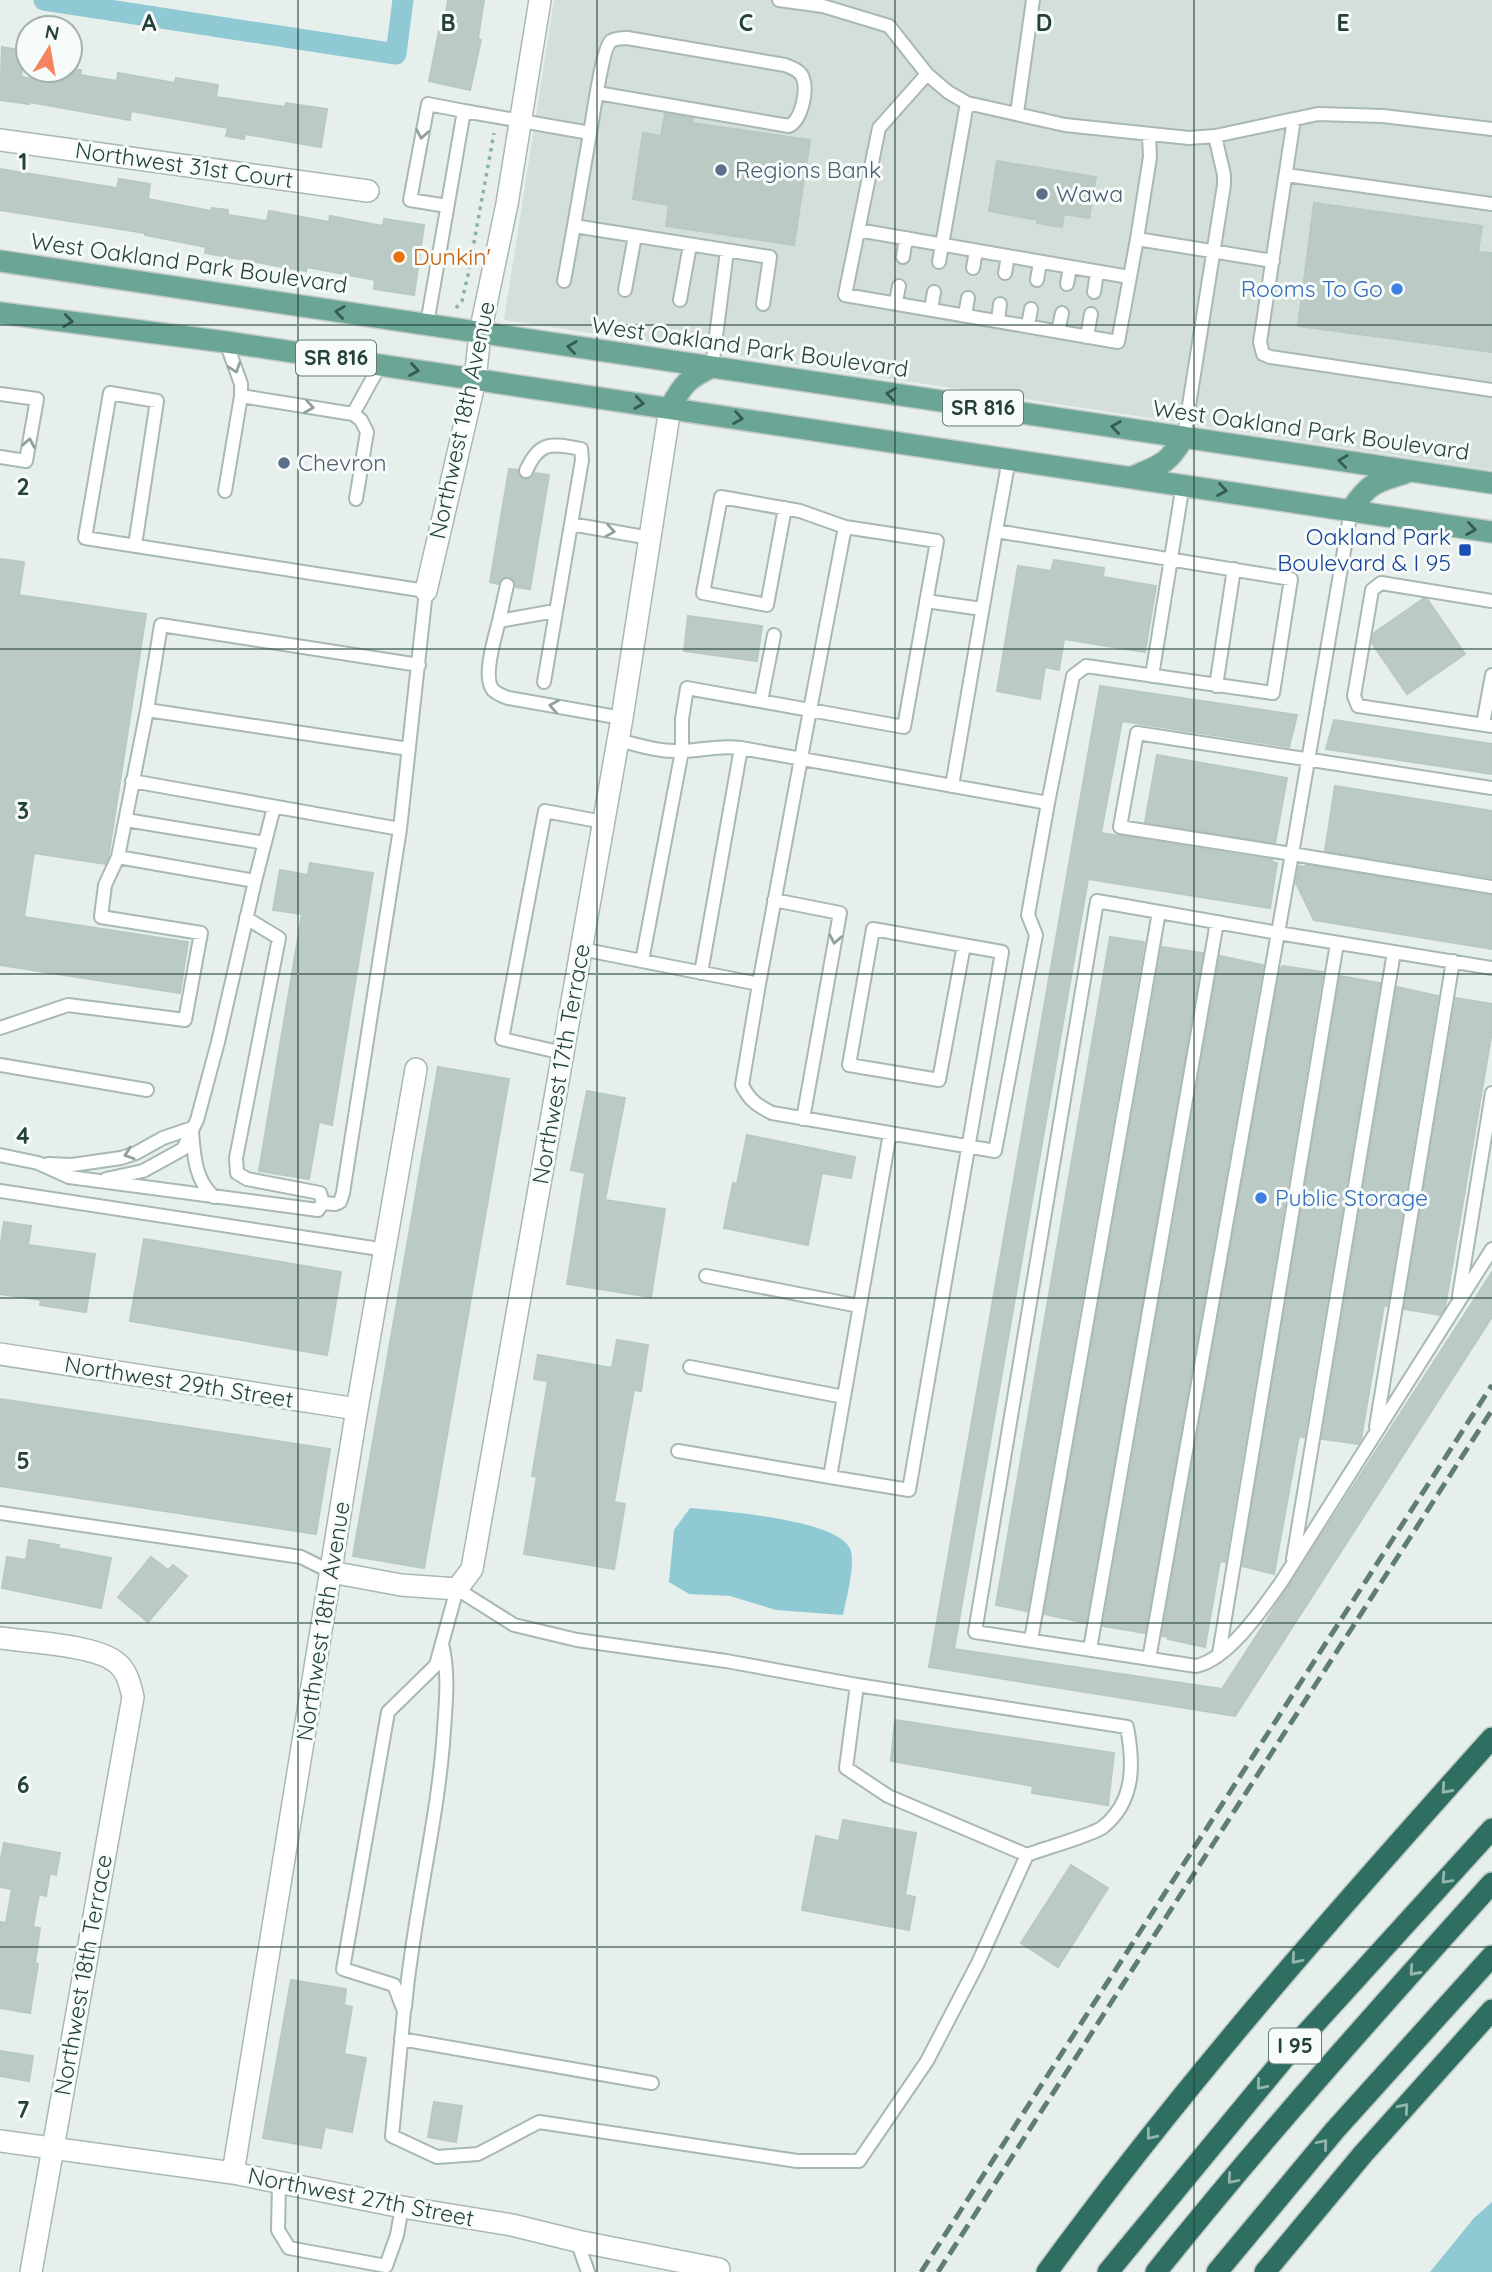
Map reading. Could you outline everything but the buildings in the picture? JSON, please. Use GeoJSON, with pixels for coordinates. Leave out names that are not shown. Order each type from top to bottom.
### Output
{"type":"FeatureCollection","features":[{"type":"Feature","properties":{"kind":"highway"},"geometry":{"type":"LineString","coordinates":[[1047,2272],[1128,2164],[1263,1997],[1492,1738]]}},
{"type":"Feature","properties":{"kind":"highway","name":"I 95"},"geometry":{"type":"LineString","coordinates":[[1108,2272],[1291,2050],[1492,1829]]}},
{"type":"Feature","properties":{"kind":"highway"},"geometry":{"type":"LineString","coordinates":[[1156,2272],[1280,2122],[1492,1883]]}},
{"type":"Feature","properties":{"kind":"highway"},"geometry":{"type":"LineString","coordinates":[[1217,2272],[1335,2130],[1492,1956]]}},
{"type":"Feature","properties":{"kind":"highway"},"geometry":{"type":"LineString","coordinates":[[1265,2272],[1363,2154],[1492,2010]]}},
{"type":"Feature","properties":{"kind":"main road","name":"West Oakland Park Boulevard"},"geometry":{"type":"LineString","coordinates":[[0,261],[428,315],[480,333],[1492,483]]}},
{"type":"Feature","properties":{"kind":"main road","name":"SR 816"},"geometry":{"type":"LineString","coordinates":[[0,313],[226,342],[1492,532]]}},
{"type":"Feature","properties":{"kind":"main road"},"geometry":{"type":"LineString","coordinates":[[670,408],[680,389],[691,377],[712,368]]}},
{"type":"Feature","properties":{"kind":"main road"},"geometry":{"type":"LineString","coordinates":[[1130,478],[1171,458],[1184,437]]}},
{"type":"Feature","properties":{"kind":"main road"},"geometry":{"type":"LineString","coordinates":[[1351,510],[1365,489],[1379,481],[1411,471]]}},
{"type":"Feature","properties":{"kind":"street","name":"Northwest 18th Avenue"},"geometry":{"type":"LineString","coordinates":[[426,591],[475,380],[480,333],[521,122],[540,0]]}},
{"type":"Feature","properties":{"kind":"street","name":"Northwest 31st Court"},"geometry":{"type":"LineString","coordinates":[[0,140],[368,191]]}},
{"type":"Feature","properties":{"kind":"street","name":"Northwest 17th Terrace"},"geometry":{"type":"LineString","coordinates":[[457,1589],[472,1569],[622,718],[670,408]]}},
{"type":"Feature","properties":{"kind":"street","name":"Northwest 18th Avenue"},"geometry":{"type":"LineString","coordinates":[[233,2173],[357,1409],[416,1069]]}},
{"type":"Feature","properties":{"kind":"street","name":"Northwest 29th Street"},"geometry":{"type":"LineString","coordinates":[[0,1354],[357,1409]]}},
{"type":"Feature","properties":{"kind":"street"},"geometry":{"type":"LineString","coordinates":[[331,1572],[401,1586],[457,1589]]}},
{"type":"Feature","properties":{"kind":"street","name":"Northwest 18th Terrace"},"geometry":{"type":"LineString","coordinates":[[0,1638],[99,1652],[118,1663],[128,1678],[133,1697],[31,2272]]}},
{"type":"Feature","properties":{"kind":"street","name":"Northwest 27th Street"},"geometry":{"type":"LineString","coordinates":[[0,2141],[233,2173],[402,2207],[512,2225],[718,2271]]}},
{"type":"Feature","properties":{"kind":"lane"},"geometry":{"type":"LineString","coordinates":[[779,0],[823,6],[889,26],[927,74],[948,92],[967,103],[1065,125],[1189,138],[1215,136],[1318,114],[1383,116],[1492,129]]}},
{"type":"Feature","properties":{"kind":"lane"},"geometry":{"type":"LineString","coordinates":[[1017,113],[1033,0]]}},
{"type":"Feature","properties":{"kind":"lane"},"geometry":{"type":"LineString","coordinates":[[564,281],[597,93],[606,49],[610,42],[627,38],[785,65],[796,69],[803,77],[804,86],[800,114],[796,122],[789,126],[597,93]]}},
{"type":"Feature","properties":{"kind":"lane"},"geometry":{"type":"LineString","coordinates":[[927,74],[879,128],[845,295],[1118,342],[1150,157],[1149,135]]}},
{"type":"Feature","properties":{"kind":"lane"},"geometry":{"type":"LineString","coordinates":[[939,262],[967,103]]}},
{"type":"Feature","properties":{"kind":"lane"},"geometry":{"type":"LineString","coordinates":[[447,206],[410,200],[428,104],[590,133]]}},
{"type":"Feature","properties":{"kind":"lane"},"geometry":{"type":"LineString","coordinates":[[428,315],[464,111]]}},
{"type":"Feature","properties":{"kind":"lane"},"geometry":{"type":"LineString","coordinates":[[1294,120],[1260,342],[1263,354],[1492,390]]}},
{"type":"Feature","properties":{"kind":"lane"},"geometry":{"type":"LineString","coordinates":[[1184,437],[1224,185],[1215,136]]}},
{"type":"Feature","properties":{"kind":"lane"},"geometry":{"type":"LineString","coordinates":[[1286,175],[1492,204]]}},
{"type":"Feature","properties":{"kind":"lane"},"geometry":{"type":"LineString","coordinates":[[574,226],[770,257],[763,304]]}},
{"type":"Feature","properties":{"kind":"lane"},"geometry":{"type":"LineString","coordinates":[[858,230],[1129,277]]}},
{"type":"Feature","properties":{"kind":"lane"},"geometry":{"type":"LineString","coordinates":[[625,290],[635,236]]}},
{"type":"Feature","properties":{"kind":"lane"},"geometry":{"type":"LineString","coordinates":[[903,257],[906,238]]}},
{"type":"Feature","properties":{"kind":"lane"},"geometry":{"type":"LineString","coordinates":[[1137,239],[1273,261]]}},
{"type":"Feature","properties":{"kind":"lane"},"geometry":{"type":"LineString","coordinates":[[680,300],[690,245]]}},
{"type":"Feature","properties":{"kind":"lane"},"geometry":{"type":"LineString","coordinates":[[712,368],[727,251]]}},
{"type":"Feature","properties":{"kind":"lane"},"geometry":{"type":"LineString","coordinates":[[973,268],[976,251]]}},
{"type":"Feature","properties":{"kind":"lane"},"geometry":{"type":"LineString","coordinates":[[1005,273],[1008,256]]}},
{"type":"Feature","properties":{"kind":"lane"},"geometry":{"type":"LineString","coordinates":[[1037,280],[1040,262]]}},
{"type":"Feature","properties":{"kind":"lane"},"geometry":{"type":"LineString","coordinates":[[1067,284],[1070,267]]}},
{"type":"Feature","properties":{"kind":"lane"},"geometry":{"type":"LineString","coordinates":[[1094,292],[1097,272]]}},
{"type":"Feature","properties":{"kind":"lane"},"geometry":{"type":"LineString","coordinates":[[896,302],[899,286]]}},
{"type":"Feature","properties":{"kind":"lane"},"geometry":{"type":"LineString","coordinates":[[931,309],[934,292]]}},
{"type":"Feature","properties":{"kind":"lane"},"geometry":{"type":"LineString","coordinates":[[965,315],[968,298]]}},
{"type":"Feature","properties":{"kind":"lane"},"geometry":{"type":"LineString","coordinates":[[998,321],[1000,304]]}},
{"type":"Feature","properties":{"kind":"lane"},"geometry":{"type":"LineString","coordinates":[[1028,326],[1031,309]]}},
{"type":"Feature","properties":{"kind":"lane"},"geometry":{"type":"LineString","coordinates":[[1058,332],[1062,313]]}},
{"type":"Feature","properties":{"kind":"lane"},"geometry":{"type":"LineString","coordinates":[[1087,337],[1091,314]]}},
{"type":"Feature","properties":{"kind":"lane"},"geometry":{"type":"LineString","coordinates":[[225,491],[242,396],[241,384],[226,342]]}},
{"type":"Feature","properties":{"kind":"lane"},"geometry":{"type":"LineString","coordinates":[[353,414],[380,365]]}},
{"type":"Feature","properties":{"kind":"lane"},"geometry":{"type":"LineString","coordinates":[[135,545],[157,401],[110,393],[85,538],[426,591],[400,829],[343,1193],[340,1202],[323,1203]]}},
{"type":"Feature","properties":{"kind":"lane"},"geometry":{"type":"LineString","coordinates":[[0,394],[37,399],[26,461],[0,457]]}},
{"type":"Feature","properties":{"kind":"lane"},"geometry":{"type":"LineString","coordinates":[[242,396],[353,414],[361,420],[367,432],[356,499]]}},
{"type":"Feature","properties":{"kind":"lane"},"geometry":{"type":"LineString","coordinates":[[526,471],[533,456],[546,446],[554,443],[581,449],[583,460],[544,682]]}},
{"type":"Feature","properties":{"kind":"lane"},"geometry":{"type":"LineString","coordinates":[[952,786],[1009,459]]}},
{"type":"Feature","properties":{"kind":"lane"},"geometry":{"type":"LineString","coordinates":[[1152,676],[1183,484]]}},
{"type":"Feature","properties":{"kind":"lane"},"geometry":{"type":"LineString","coordinates":[[642,961],[682,751],[682,719],[687,688],[904,727],[937,541],[845,527],[814,515],[785,508],[721,497],[703,593],[767,605],[785,508]]}},
{"type":"Feature","properties":{"kind":"lane"},"geometry":{"type":"LineString","coordinates":[[1149,1659],[1279,933],[1351,510]]}},
{"type":"Feature","properties":{"kind":"lane"},"geometry":{"type":"LineString","coordinates":[[571,524],[650,538]]}},
{"type":"Feature","properties":{"kind":"lane"},"geometry":{"type":"LineString","coordinates":[[845,527],[774,900],[742,1085],[747,1096],[772,1113],[995,1152],[1036,935],[1028,915],[1073,676],[1086,666],[1273,693],[1292,579],[996,531]]}},
{"type":"Feature","properties":{"kind":"lane"},"geometry":{"type":"LineString","coordinates":[[1216,686],[1234,569]]}},
{"type":"Feature","properties":{"kind":"lane"},"geometry":{"type":"LineString","coordinates":[[1492,601],[1381,583],[1372,590],[1354,696],[1358,706],[1487,725],[1492,675]]}},
{"type":"Feature","properties":{"kind":"lane"},"geometry":{"type":"LineString","coordinates":[[507,585],[488,677],[495,692],[508,698],[622,718]]}},
{"type":"Feature","properties":{"kind":"lane"},"geometry":{"type":"LineString","coordinates":[[926,601],[982,609]]}},
{"type":"Feature","properties":{"kind":"lane"},"geometry":{"type":"LineString","coordinates":[[499,621],[555,611]]}},
{"type":"Feature","properties":{"kind":"lane"},"geometry":{"type":"LineString","coordinates":[[0,1028],[68,1005],[185,1020],[201,933],[101,917],[105,885],[118,857],[126,820],[161,625],[419,665]]}},
{"type":"Feature","properties":{"kind":"lane"},"geometry":{"type":"LineString","coordinates":[[761,701],[774,635]]}},
{"type":"Feature","properties":{"kind":"lane"},"geometry":{"type":"LineString","coordinates":[[147,709],[409,749]]}},
{"type":"Feature","properties":{"kind":"lane"},"geometry":{"type":"LineString","coordinates":[[1492,788],[1137,733],[1120,827],[1492,887]]}},
{"type":"Feature","properties":{"kind":"lane"},"geometry":{"type":"LineString","coordinates":[[618,740],[663,751],[720,746],[741,748],[1048,803]]}},
{"type":"Feature","properties":{"kind":"lane"},"geometry":{"type":"LineString","coordinates":[[701,973],[741,748]]}},
{"type":"Feature","properties":{"kind":"lane"},"geometry":{"type":"LineString","coordinates":[[132,782],[400,829]]}},
{"type":"Feature","properties":{"kind":"lane"},"geometry":{"type":"LineString","coordinates":[[99,1181],[143,1171],[167,1159],[183,1149],[197,1120],[274,807]]}},
{"type":"Feature","properties":{"kind":"lane"},"geometry":{"type":"LineString","coordinates":[[563,1053],[502,1039],[545,811],[603,822]]}},
{"type":"Feature","properties":{"kind":"lane"},"geometry":{"type":"LineString","coordinates":[[126,820],[265,843]]}},
{"type":"Feature","properties":{"kind":"lane"},"geometry":{"type":"LineString","coordinates":[[118,857],[255,881]]}},
{"type":"Feature","properties":{"kind":"lane"},"geometry":{"type":"LineString","coordinates":[[774,900],[840,913],[803,1119]]}},
{"type":"Feature","properties":{"kind":"lane"},"geometry":{"type":"LineString","coordinates":[[1492,968],[1097,901],[975,1632],[1196,1666],[1208,1664],[1259,1614],[1292,1566],[1492,1249]]}},
{"type":"Feature","properties":{"kind":"lane"},"geometry":{"type":"LineString","coordinates":[[1031,1640],[1159,912]]}},
{"type":"Feature","properties":{"kind":"lane"},"geometry":{"type":"LineString","coordinates":[[246,918],[279,938],[236,1158],[237,1173],[247,1179],[320,1193],[323,1203]]}},
{"type":"Feature","properties":{"kind":"lane"},"geometry":{"type":"LineString","coordinates":[[1090,1649],[1217,922]]}},
{"type":"Feature","properties":{"kind":"lane"},"geometry":{"type":"LineString","coordinates":[[678,1451],[909,1490],[1002,952],[964,945],[873,929],[849,1065],[939,1080],[964,945]]}},
{"type":"Feature","properties":{"kind":"lane"},"geometry":{"type":"LineString","coordinates":[[1219,1654],[1337,943]]}},
{"type":"Feature","properties":{"kind":"lane"},"geometry":{"type":"LineString","coordinates":[[581,949],[759,984]]}},
{"type":"Feature","properties":{"kind":"lane"},"geometry":{"type":"LineString","coordinates":[[1292,1566],[1394,952]]}},
{"type":"Feature","properties":{"kind":"lane"},"geometry":{"type":"LineString","coordinates":[[1375,1434],[1453,961]]}},
{"type":"Feature","properties":{"kind":"lane"},"geometry":{"type":"LineString","coordinates":[[0,1065],[147,1090]]}},
{"type":"Feature","properties":{"kind":"lane"},"geometry":{"type":"LineString","coordinates":[[1458,1304],[1492,1093]]}},
{"type":"Feature","properties":{"kind":"lane"},"geometry":{"type":"LineString","coordinates":[[192,1128],[199,1176],[204,1188],[214,1197]]}},
{"type":"Feature","properties":{"kind":"lane"},"geometry":{"type":"LineString","coordinates":[[0,1156],[38,1163],[72,1165],[121,1158],[192,1128]]}},
{"type":"Feature","properties":{"kind":"lane"},"geometry":{"type":"LineString","coordinates":[[830,1477],[890,1133]]}},
{"type":"Feature","properties":{"kind":"lane"},"geometry":{"type":"LineString","coordinates":[[38,1163],[69,1177],[318,1210],[323,1203]]}},
{"type":"Feature","properties":{"kind":"lane"},"geometry":{"type":"LineString","coordinates":[[0,1191],[386,1250]]}},
{"type":"Feature","properties":{"kind":"lane"},"geometry":{"type":"LineString","coordinates":[[706,1276],[859,1306]]}},
{"type":"Feature","properties":{"kind":"lane"},"geometry":{"type":"LineString","coordinates":[[690,1367],[844,1397]]}},
{"type":"Feature","properties":{"kind":"lane"},"geometry":{"type":"LineString","coordinates":[[0,1513],[301,1557],[331,1572]]}},
{"type":"Feature","properties":{"kind":"lane"},"geometry":{"type":"LineString","coordinates":[[404,2011],[394,1985],[343,1969],[388,1712],[436,1665],[457,1589],[514,1625],[578,1640],[726,1661],[857,1685],[1127,1727],[1132,1756],[1126,1801],[1102,1829],[1027,1855],[888,1797],[846,1768],[857,1685]]}},
{"type":"Feature","properties":{"kind":"lane"},"geometry":{"type":"LineString","coordinates":[[442,1644],[447,1667],[442,1767],[408,1972],[392,2136],[437,2157],[478,2154],[538,2122],[796,2161],[859,2161],[927,2061],[978,1963],[1027,1855]]}},
{"type":"Feature","properties":{"kind":"lane"},"geometry":{"type":"LineString","coordinates":[[401,2039],[652,2083]]}},
{"type":"Feature","properties":{"kind":"lane"},"geometry":{"type":"LineString","coordinates":[[279,2183],[278,2230],[289,2248],[386,2266],[397,2235],[402,2207]]}},
{"type":"Feature","properties":{"kind":"lane"},"geometry":{"type":"LineString","coordinates":[[576,2241],[588,2272]]}},
{"type":"Feature","properties":{"kind":"path"},"geometry":{"type":"LineString","coordinates":[[428,315],[459,307],[462,300],[497,117]]}},
{"type":"Feature","properties":{"kind":"shaded area"},"geometry":{"type":"Polygon","coordinates":[[[554,0],[1492,0],[1492,470],[504,320],[554,0]]]}},
{"type":"Feature","properties":{"kind":"water"},"geometry":{"type":"Polygon","coordinates":[[[690,1508],[752,1514],[804,1524],[843,1540],[851,1551],[852,1558],[843,1615],[776,1610],[730,1596],[689,1594],[669,1582],[674,1530],[690,1508]]]}},
{"type":"Feature","properties":{"kind":"water"},"geometry":{"type":"Polygon","coordinates":[[[1492,2202],[1492,2272],[1430,2272],[1474,2218],[1492,2202]]]}},
{"type":"Feature","properties":{"kind":"waterway"},"geometry":{"type":"LineString","coordinates":[[44,0],[396,54],[403,0]]}},
{"type":"Feature","properties":{"kind":"railway"},"geometry":{"type":"LineString","coordinates":[[921,2272],[1492,1385]]}},
{"type":"Feature","properties":{"kind":"railway"},"geometry":{"type":"LineString","coordinates":[[938,2272],[1492,1410]]}},
{"type":"Feature","properties":{"kind":"place","name":"Regions Bank"},"geometry":{"type":"Point","coordinates":[721,170]}},
{"type":"Feature","properties":{"kind":"place","name":"Wawa"},"geometry":{"type":"Point","coordinates":[1042,194]}},
{"type":"Feature","properties":{"kind":"place","name":"Dunkin'"},"geometry":{"type":"Point","coordinates":[399,257]}},
{"type":"Feature","properties":{"kind":"place","name":"Rooms To Go"},"geometry":{"type":"Point","coordinates":[1397,289]}},
{"type":"Feature","properties":{"kind":"place","name":"Chevron"},"geometry":{"type":"Point","coordinates":[284,463]}},
{"type":"Feature","properties":{"kind":"place","name":"Oakland Park Boulevard & I 95"},"geometry":{"type":"Point","coordinates":[1465,550]}},
{"type":"Feature","properties":{"kind":"place","name":"Public Storage"},"geometry":{"type":"Point","coordinates":[1261,1198]}}]}
